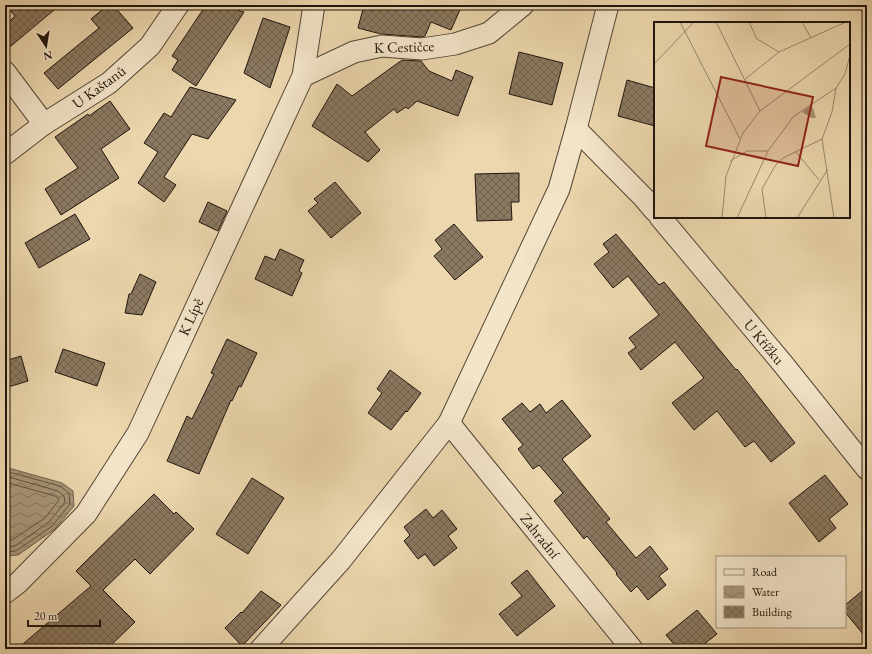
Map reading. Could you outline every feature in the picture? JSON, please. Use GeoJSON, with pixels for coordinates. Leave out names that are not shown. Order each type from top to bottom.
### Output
{"type":"FeatureCollection","features":[{"type":"Feature","properties":{"kind":"street","name":"U Kaštanů"},"geometry":{"type":"LineString","coordinates":[[5,154],[44,124],[109,82],[150,46],[178,5]]}},
{"type":"Feature","properties":{"kind":"street","name":"K Lípě"},"geometry":{"type":"LineString","coordinates":[[5,593],[18,583],[86,514],[138,433],[303,76],[314,5]]}},
{"type":"Feature","properties":{"kind":"street","name":"K Cestičce"},"geometry":{"type":"LineString","coordinates":[[303,76],[354,52],[382,46],[422,48],[455,44],[489,33],[523,5]]}},
{"type":"Feature","properties":{"kind":"street"},"geometry":{"type":"LineString","coordinates":[[262,649],[341,560],[449,422],[559,188],[608,5]]}},
{"type":"Feature","properties":{"kind":"street"},"geometry":{"type":"LineString","coordinates":[[5,72],[44,124]]}},
{"type":"Feature","properties":{"kind":"street"},"geometry":{"type":"LineString","coordinates":[[576,129],[644,198],[654,211]]}},
{"type":"Feature","properties":{"kind":"street","name":"U Křížku"},"geometry":{"type":"LineString","coordinates":[[661,218],[783,364],[867,469]]}},
{"type":"Feature","properties":{"kind":"street","name":"Zahradní"},"geometry":{"type":"LineString","coordinates":[[449,422],[632,649]]}},
{"type":"Feature","properties":{"kind":"water"},"geometry":{"type":"Polygon","coordinates":[[[5,467],[62,483],[73,491],[74,506],[55,529],[18,555],[5,556],[5,467]]]}},
{"type":"Feature","properties":{"kind":"building"},"geometry":{"type":"Polygon","coordinates":[[[5,5],[60,5],[5,51],[5,26],[15,16],[5,5]]]}},
{"type":"Feature","properties":{"kind":"building"},"geometry":{"type":"Polygon","coordinates":[[[108,5],[113,5],[133,28],[58,89],[44,73],[99,28],[91,19],[108,5]]]}},
{"type":"Feature","properties":{"kind":"building"},"geometry":{"type":"Polygon","coordinates":[[[206,5],[243,5],[239,11],[244,12],[196,86],[172,70],[178,60],[172,56],[206,5]]]}},
{"type":"Feature","properties":{"kind":"building"},"geometry":{"type":"Polygon","coordinates":[[[364,5],[462,5],[451,30],[431,22],[425,36],[422,37],[381,34],[358,28],[364,5]]]}},
{"type":"Feature","properties":{"kind":"building"},"geometry":{"type":"Polygon","coordinates":[[[263,18],[290,27],[270,88],[244,73],[263,18]]]}},
{"type":"Feature","properties":{"kind":"building"},"geometry":{"type":"Polygon","coordinates":[[[519,52],[563,63],[552,105],[509,94],[519,52]]]}},
{"type":"Feature","properties":{"kind":"building"},"geometry":{"type":"Polygon","coordinates":[[[402,60],[421,61],[429,71],[452,81],[456,70],[473,77],[458,116],[417,101],[408,109],[406,107],[397,113],[394,109],[365,132],[380,150],[368,162],[312,126],[337,84],[352,96],[402,60]]]}},
{"type":"Feature","properties":{"kind":"building"},"geometry":{"type":"Polygon","coordinates":[[[627,80],[654,88],[654,126],[618,116],[627,80]]]}},
{"type":"Feature","properties":{"kind":"building"},"geometry":{"type":"Polygon","coordinates":[[[190,87],[236,100],[208,139],[192,134],[164,177],[176,185],[164,202],[138,183],[158,152],[144,143],[164,113],[171,117],[190,87]]]}},
{"type":"Feature","properties":{"kind":"building"},"geometry":{"type":"Polygon","coordinates":[[[110,101],[130,129],[101,149],[119,178],[61,215],[45,189],[78,168],[55,137],[110,101]]]}},
{"type":"Feature","properties":{"kind":"building"},"geometry":{"type":"Polygon","coordinates":[[[519,173],[519,202],[511,202],[512,220],[477,221],[475,174],[519,173]]]}},
{"type":"Feature","properties":{"kind":"building"},"geometry":{"type":"Polygon","coordinates":[[[335,182],[361,213],[331,238],[308,211],[318,203],[314,199],[335,182]]]}},
{"type":"Feature","properties":{"kind":"building"},"geometry":{"type":"Polygon","coordinates":[[[208,202],[227,211],[218,231],[199,222],[208,202]]]}},
{"type":"Feature","properties":{"kind":"building"},"geometry":{"type":"Polygon","coordinates":[[[75,214],[90,239],[39,268],[25,243],[75,214]]]}},
{"type":"Feature","properties":{"kind":"building"},"geometry":{"type":"Polygon","coordinates":[[[454,224],[483,257],[455,280],[434,256],[442,249],[435,240],[454,224]]]}},
{"type":"Feature","properties":{"kind":"building"},"geometry":{"type":"Polygon","coordinates":[[[616,234],[659,285],[664,282],[736,370],[737,369],[795,443],[771,462],[754,441],[745,447],[717,411],[694,430],[672,403],[704,378],[675,342],[641,370],[628,353],[636,347],[629,338],[659,315],[628,276],[613,288],[594,264],[609,252],[603,244],[616,234]]]}},
{"type":"Feature","properties":{"kind":"building"},"geometry":{"type":"Polygon","coordinates":[[[280,249],[304,260],[299,271],[302,273],[292,296],[255,279],[265,256],[275,260],[280,249]]]}},
{"type":"Feature","properties":{"kind":"building"},"geometry":{"type":"Polygon","coordinates":[[[140,274],[156,282],[142,315],[125,313],[129,294],[131,294],[140,274]]]}},
{"type":"Feature","properties":{"kind":"building"},"geometry":{"type":"Polygon","coordinates":[[[227,339],[257,353],[241,387],[239,386],[232,401],[231,400],[199,474],[167,461],[187,416],[192,419],[214,374],[211,373],[227,339]]]}},
{"type":"Feature","properties":{"kind":"building"},"geometry":{"type":"Polygon","coordinates":[[[63,349],[105,363],[97,386],[55,372],[63,349]]]}},
{"type":"Feature","properties":{"kind":"building"},"geometry":{"type":"Polygon","coordinates":[[[21,356],[28,381],[5,388],[5,361],[21,356]]]}},
{"type":"Feature","properties":{"kind":"building"},"geometry":{"type":"Polygon","coordinates":[[[390,370],[421,393],[391,430],[368,413],[382,393],[377,389],[390,370]]]}},
{"type":"Feature","properties":{"kind":"building"},"geometry":{"type":"Polygon","coordinates":[[[562,400],[591,436],[562,459],[610,519],[606,522],[636,558],[650,546],[668,569],[659,576],[666,585],[648,600],[637,586],[631,592],[587,536],[584,539],[554,501],[563,493],[539,465],[533,469],[518,449],[523,445],[502,419],[522,403],[530,412],[540,404],[546,413],[562,400]]]}},
{"type":"Feature","properties":{"kind":"building"},"geometry":{"type":"Polygon","coordinates":[[[825,475],[848,504],[829,519],[836,528],[819,542],[789,503],[825,475]]]}},
{"type":"Feature","properties":{"kind":"building"},"geometry":{"type":"Polygon","coordinates":[[[252,478],[284,498],[248,554],[216,534],[252,478]]]}},
{"type":"Feature","properties":{"kind":"building"},"geometry":{"type":"Polygon","coordinates":[[[154,494],[174,514],[176,512],[194,529],[150,574],[135,559],[103,590],[135,622],[107,649],[17,649],[91,586],[76,571],[154,494]]]}},
{"type":"Feature","properties":{"kind":"building"},"geometry":{"type":"Polygon","coordinates":[[[426,509],[433,518],[442,510],[457,529],[448,536],[457,548],[434,566],[425,554],[418,559],[404,541],[410,535],[404,527],[426,509]]]}},
{"type":"Feature","properties":{"kind":"building"},"geometry":{"type":"Polygon","coordinates":[[[527,570],[555,606],[517,636],[499,614],[522,596],[511,583],[527,570]]]}},
{"type":"Feature","properties":{"kind":"building"},"geometry":{"type":"Polygon","coordinates":[[[867,587],[867,639],[846,613],[846,604],[867,587]]]}},
{"type":"Feature","properties":{"kind":"building"},"geometry":{"type":"Polygon","coordinates":[[[261,591],[281,605],[242,646],[225,628],[241,612],[242,613],[261,591]]]}},
{"type":"Feature","properties":{"kind":"building"},"geometry":{"type":"Polygon","coordinates":[[[697,610],[717,634],[698,649],[678,649],[666,635],[697,610]]]}}]}
